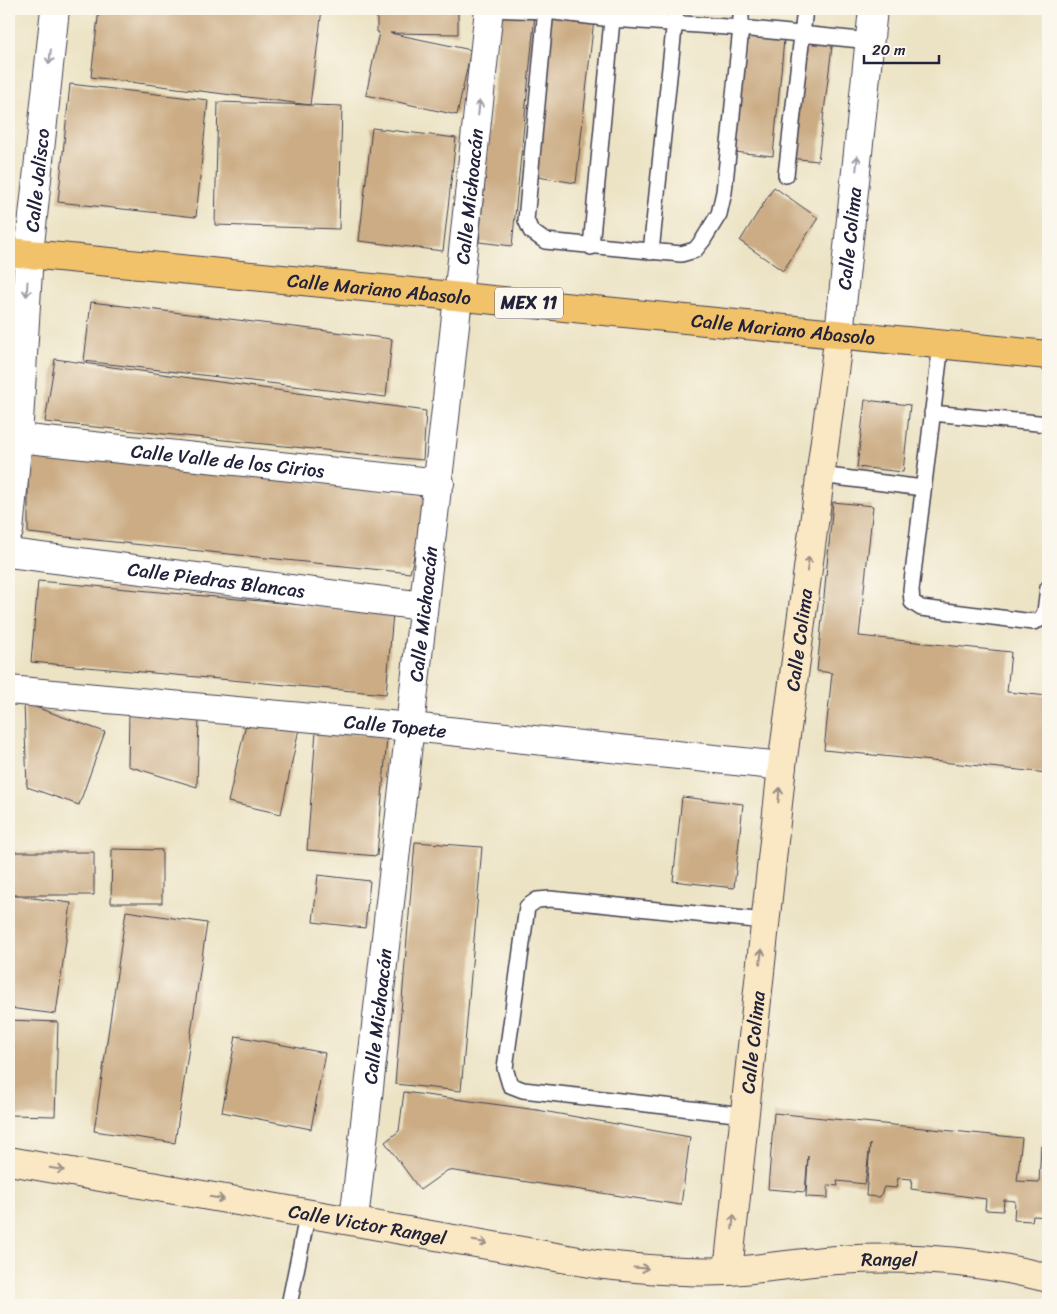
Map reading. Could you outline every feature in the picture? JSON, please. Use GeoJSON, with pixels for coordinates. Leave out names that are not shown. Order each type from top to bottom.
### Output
{"type":"FeatureCollection","features":[{"type":"Feature","properties":{"kind":"main road","name":"Calle Mariano Abasolo"},"geometry":{"type":"LineString","coordinates":[[19,253],[1048,355]]}},
{"type":"Feature","properties":{"kind":"street","name":"Calle Jalisco"},"geometry":{"type":"LineString","coordinates":[[9,531],[18,438],[19,253],[55,9]]}},
{"type":"Feature","properties":{"kind":"street","name":"Calle Michoacán"},"geometry":{"type":"LineString","coordinates":[[354,1220],[411,727],[423,606],[440,483],[489,9]]}},
{"type":"Feature","properties":{"kind":"street","name":"Calle Colima"},"geometry":{"type":"LineString","coordinates":[[728,1271],[782,766],[839,334],[874,9]]}},
{"type":"Feature","properties":{"kind":"street","name":"Calle Valle de los Cirios"},"geometry":{"type":"LineString","coordinates":[[18,438],[440,483]]}},
{"type":"Feature","properties":{"kind":"street","name":"Calle Piedras Blancas"},"geometry":{"type":"LineString","coordinates":[[9,553],[423,606]]}},
{"type":"Feature","properties":{"kind":"street","name":"Calle Topete"},"geometry":{"type":"LineString","coordinates":[[9,690],[411,727],[782,766]]}},
{"type":"Feature","properties":{"kind":"street","name":"Calle Victor Rangel"},"geometry":{"type":"LineString","coordinates":[[9,1161],[174,1191],[354,1220],[596,1264],[639,1269],[728,1271]]}},
{"type":"Feature","properties":{"kind":"street","name":"Rangel"},"geometry":{"type":"LineString","coordinates":[[728,1271],[837,1260],[932,1260],[1018,1270],[1048,1278]]}},
{"type":"Feature","properties":{"kind":"lane"},"geometry":{"type":"LineString","coordinates":[[489,9],[612,14],[674,25],[741,28],[870,41]]}},
{"type":"Feature","properties":{"kind":"lane"},"geometry":{"type":"LineString","coordinates":[[651,252],[676,9]]}},
{"type":"Feature","properties":{"kind":"lane"},"geometry":{"type":"LineString","coordinates":[[546,10],[526,220],[531,230],[545,241],[591,247],[681,254],[695,250],[719,214],[724,192],[741,28],[741,9]]}},
{"type":"Feature","properties":{"kind":"lane"},"geometry":{"type":"LineString","coordinates":[[786,175],[805,9]]}},
{"type":"Feature","properties":{"kind":"lane"},"geometry":{"type":"LineString","coordinates":[[591,247],[612,14]]}},
{"type":"Feature","properties":{"kind":"lane"},"geometry":{"type":"LineString","coordinates":[[941,344],[911,590],[912,602],[921,608],[1033,622],[1041,619],[1045,612],[1048,588]]}},
{"type":"Feature","properties":{"kind":"lane"},"geometry":{"type":"LineString","coordinates":[[932,413],[1048,424]]}},
{"type":"Feature","properties":{"kind":"lane"},"geometry":{"type":"LineString","coordinates":[[820,475],[924,488]]}},
{"type":"Feature","properties":{"kind":"lane"},"geometry":{"type":"LineString","coordinates":[[744,1115],[523,1090],[510,1085],[505,1068],[527,907],[536,900],[550,899],[765,921]]}},
{"type":"Feature","properties":{"kind":"lane"},"geometry":{"type":"LineString","coordinates":[[289,1305],[308,1212]]}},
{"type":"Feature","properties":{"kind":"building"},"geometry":{"type":"Polygon","coordinates":[[[99,9],[322,9],[310,105],[91,77],[99,9]]]}},
{"type":"Feature","properties":{"kind":"building"},"geometry":{"type":"Polygon","coordinates":[[[377,9],[458,9],[458,34],[390,33],[471,50],[457,115],[366,95],[379,32],[377,32],[377,9]]]}},
{"type":"Feature","properties":{"kind":"building"},"geometry":{"type":"Polygon","coordinates":[[[501,11],[535,14],[512,246],[479,242],[501,11]]]}},
{"type":"Feature","properties":{"kind":"building"},"geometry":{"type":"Polygon","coordinates":[[[549,14],[594,19],[576,183],[531,176],[549,14]]]}},
{"type":"Feature","properties":{"kind":"building"},"geometry":{"type":"Polygon","coordinates":[[[803,35],[833,38],[818,161],[789,158],[803,35]]]}},
{"type":"Feature","properties":{"kind":"building"},"geometry":{"type":"Polygon","coordinates":[[[745,36],[784,40],[773,156],[734,152],[745,36]]]}},
{"type":"Feature","properties":{"kind":"building"},"geometry":{"type":"Polygon","coordinates":[[[70,84],[208,100],[196,217],[58,202],[70,84]]]}},
{"type":"Feature","properties":{"kind":"building"},"geometry":{"type":"Polygon","coordinates":[[[218,102],[342,106],[339,229],[215,225],[218,102]]]}},
{"type":"Feature","properties":{"kind":"building"},"geometry":{"type":"Polygon","coordinates":[[[372,128],[456,138],[443,251],[359,241],[372,128]]]}},
{"type":"Feature","properties":{"kind":"building"},"geometry":{"type":"Polygon","coordinates":[[[774,187],[818,218],[783,271],[740,241],[774,187]]]}},
{"type":"Feature","properties":{"kind":"building"},"geometry":{"type":"Polygon","coordinates":[[[91,302],[392,339],[386,397],[84,361],[91,302]]]}},
{"type":"Feature","properties":{"kind":"building"},"geometry":{"type":"Polygon","coordinates":[[[55,359],[426,411],[423,460],[45,422],[55,359]]]}},
{"type":"Feature","properties":{"kind":"building"},"geometry":{"type":"Polygon","coordinates":[[[865,400],[910,405],[903,472],[857,467],[865,400]]]}},
{"type":"Feature","properties":{"kind":"building"},"geometry":{"type":"Polygon","coordinates":[[[28,451],[428,495],[410,573],[28,533],[28,451]]]}},
{"type":"Feature","properties":{"kind":"building"},"geometry":{"type":"Polygon","coordinates":[[[833,502],[873,506],[859,636],[1011,652],[1007,692],[1048,696],[1048,773],[824,750],[832,673],[817,671],[833,502]]]}},
{"type":"Feature","properties":{"kind":"building"},"geometry":{"type":"Polygon","coordinates":[[[38,581],[393,613],[386,694],[31,662],[38,581]]]}},
{"type":"Feature","properties":{"kind":"building"},"geometry":{"type":"Polygon","coordinates":[[[24,703],[105,732],[79,805],[27,787],[24,703]]]}},
{"type":"Feature","properties":{"kind":"building"},"geometry":{"type":"Polygon","coordinates":[[[129,713],[199,716],[197,787],[128,766],[129,713]]]}},
{"type":"Feature","properties":{"kind":"building"},"geometry":{"type":"Polygon","coordinates":[[[246,724],[300,724],[281,814],[228,802],[246,724]]]}},
{"type":"Feature","properties":{"kind":"building"},"geometry":{"type":"Polygon","coordinates":[[[316,731],[387,737],[377,856],[307,850],[316,731]]]}},
{"type":"Feature","properties":{"kind":"building"},"geometry":{"type":"Polygon","coordinates":[[[682,797],[743,804],[734,888],[673,881],[682,797]]]}},
{"type":"Feature","properties":{"kind":"building"},"geometry":{"type":"Polygon","coordinates":[[[415,842],[482,847],[461,1091],[395,1084],[415,842]]]}},
{"type":"Feature","properties":{"kind":"building"},"geometry":{"type":"Polygon","coordinates":[[[112,849],[162,850],[162,903],[111,903],[112,849]]]}},
{"type":"Feature","properties":{"kind":"building"},"geometry":{"type":"Polygon","coordinates":[[[12,852],[94,852],[94,895],[12,895],[12,852]]]}},
{"type":"Feature","properties":{"kind":"building"},"geometry":{"type":"Polygon","coordinates":[[[318,875],[370,881],[365,928],[313,922],[318,875]]]}},
{"type":"Feature","properties":{"kind":"building"},"geometry":{"type":"Polygon","coordinates":[[[9,895],[71,903],[56,1014],[9,1008],[9,895]]]}},
{"type":"Feature","properties":{"kind":"building"},"geometry":{"type":"Polygon","coordinates":[[[126,911],[207,923],[175,1143],[94,1131],[126,911]]]}},
{"type":"Feature","properties":{"kind":"building"},"geometry":{"type":"Polygon","coordinates":[[[9,1020],[58,1022],[55,1116],[9,1115],[9,1020]]]}},
{"type":"Feature","properties":{"kind":"building"},"geometry":{"type":"Polygon","coordinates":[[[236,1036],[325,1053],[311,1129],[222,1112],[236,1036]]]}},
{"type":"Feature","properties":{"kind":"building"},"geometry":{"type":"Polygon","coordinates":[[[404,1092],[537,1110],[690,1137],[681,1205],[448,1170],[420,1190],[385,1142],[399,1131],[404,1092]]]}},
{"type":"Feature","properties":{"kind":"building"},"geometry":{"type":"Polygon","coordinates":[[[774,1113],[1022,1138],[1017,1181],[1039,1182],[1041,1146],[1048,1146],[1048,1217],[1033,1216],[1032,1221],[1014,1220],[1015,1201],[1004,1200],[1003,1211],[985,1210],[986,1199],[911,1189],[912,1179],[898,1178],[896,1188],[884,1187],[880,1197],[866,1196],[870,1144],[865,1184],[837,1181],[838,1186],[828,1185],[828,1198],[806,1197],[808,1156],[805,1192],[768,1189],[774,1113]]]}}]}
